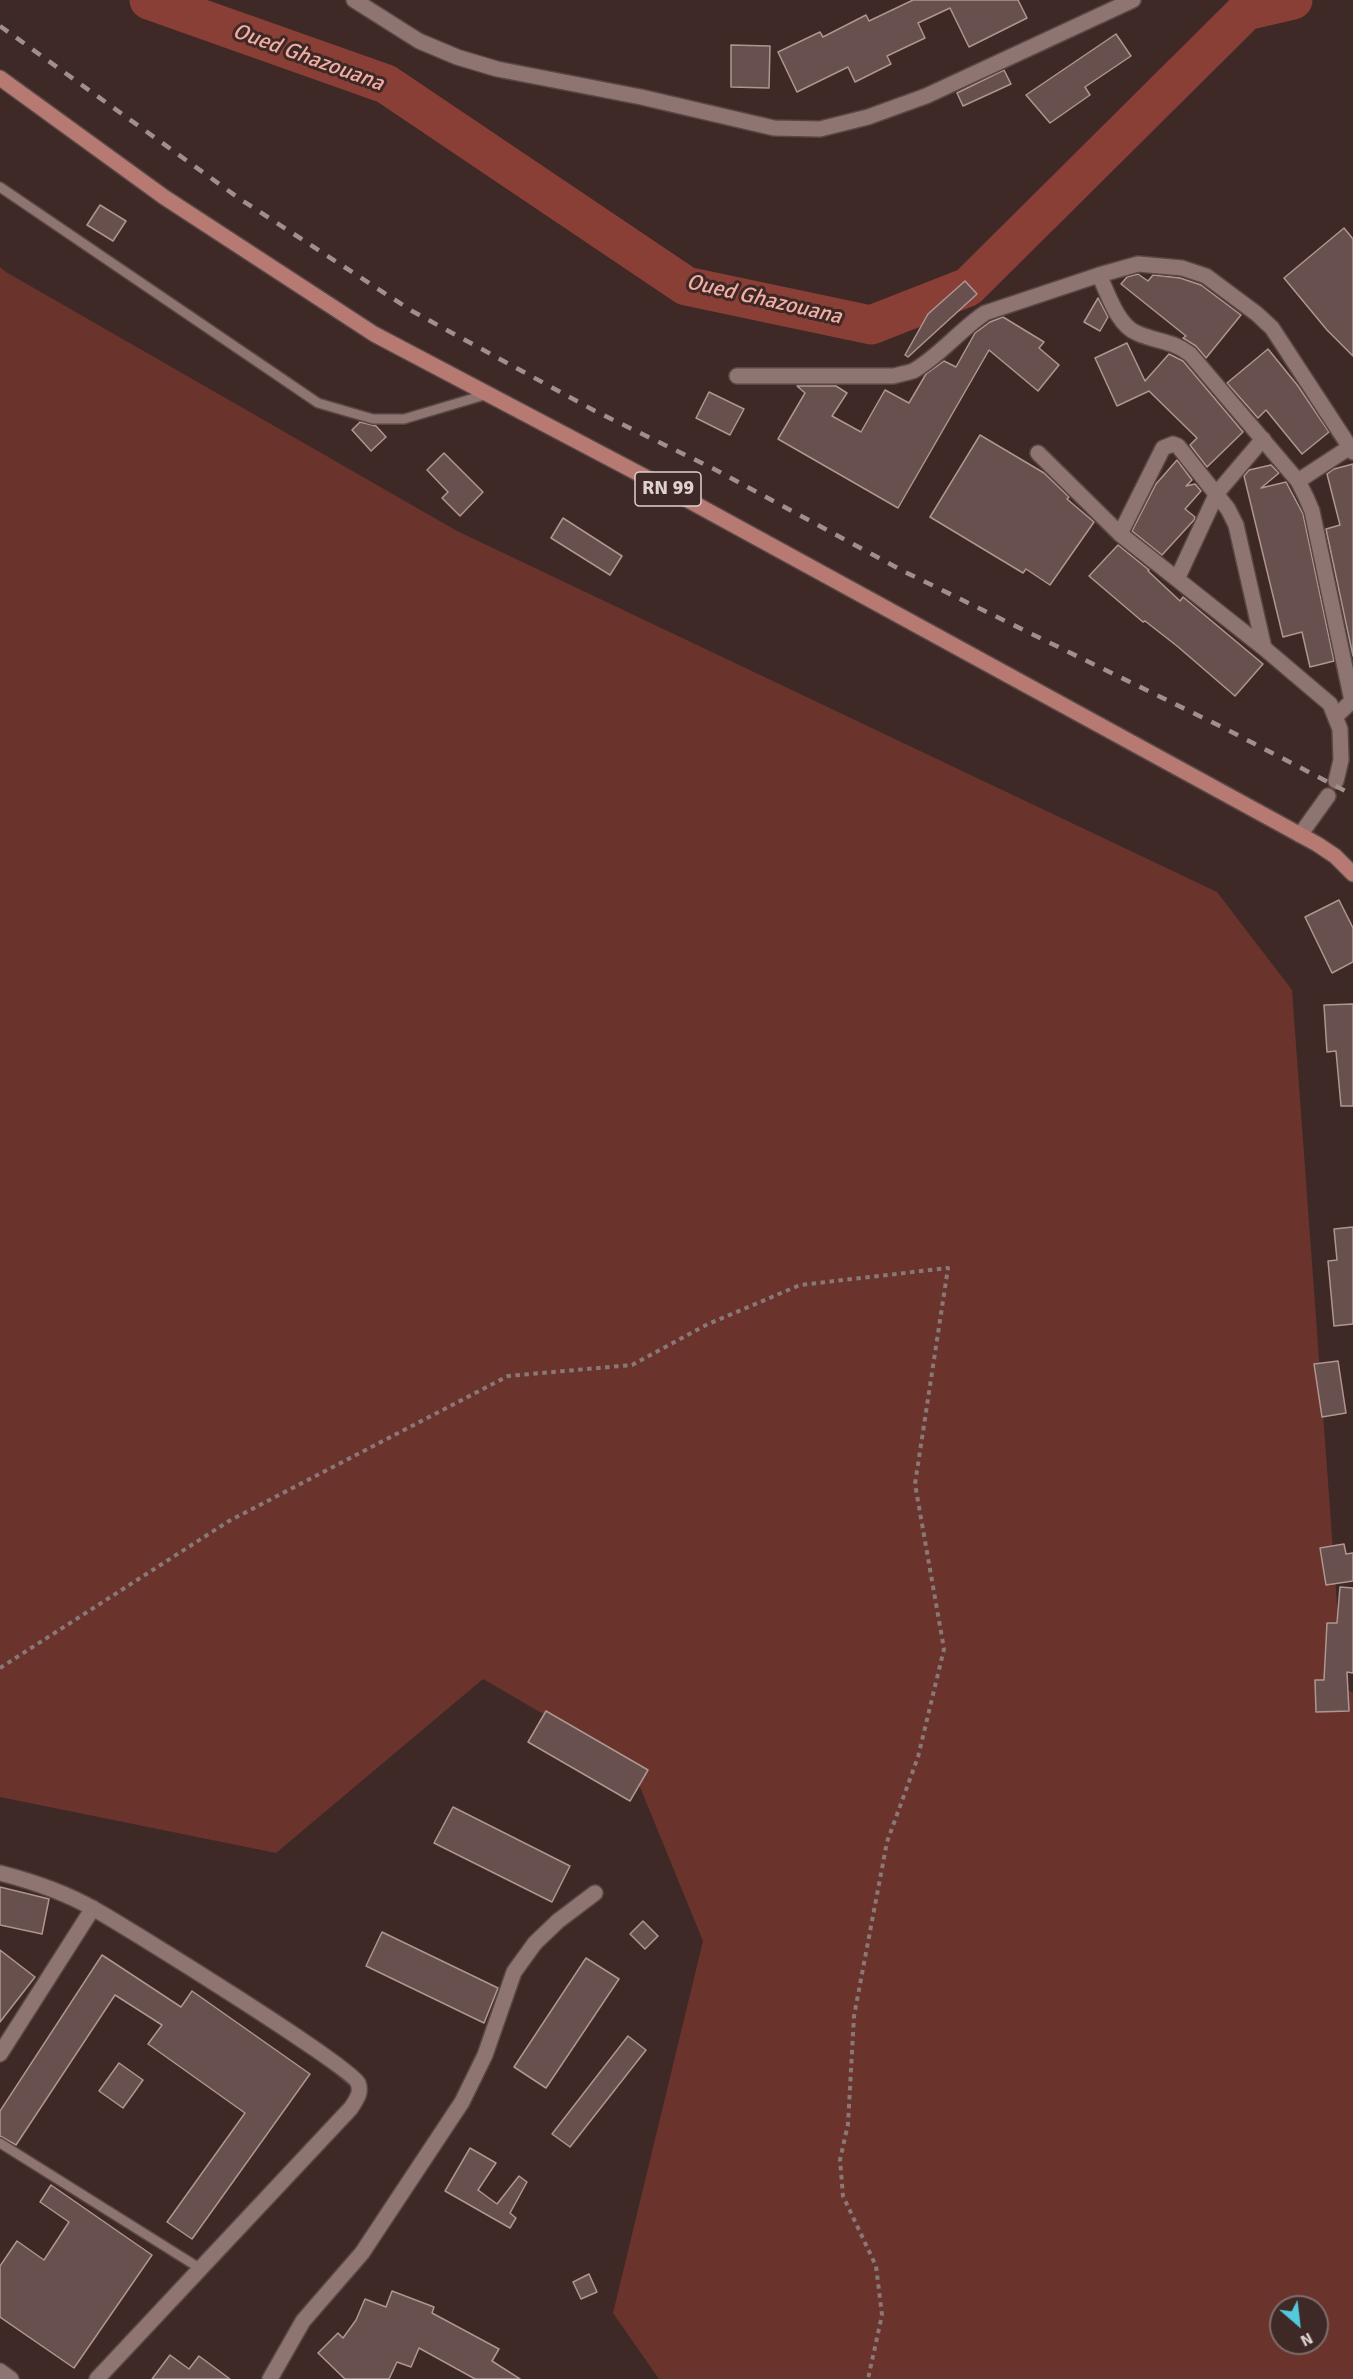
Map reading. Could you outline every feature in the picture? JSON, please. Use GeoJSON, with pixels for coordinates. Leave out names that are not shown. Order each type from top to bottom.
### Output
{"type":"FeatureCollection","features":[{"type":"Feature","properties":{"kind":"main road","name":"RN 99"},"geometry":{"type":"LineString","coordinates":[[0,78],[146,184],[374,334],[676,494],[1300,835],[1335,856],[1353,874]]}},
{"type":"Feature","properties":{"kind":"street"},"geometry":{"type":"LineString","coordinates":[[354,0],[419,41],[457,57],[497,69],[641,97],[774,128],[820,129],[868,117],[926,96],[1133,0]]}},
{"type":"Feature","properties":{"kind":"street"},"geometry":{"type":"LineString","coordinates":[[737,376],[894,375],[911,371],[923,364],[969,323],[985,313],[1138,264],[1182,268],[1206,276],[1272,328],[1352,450],[1298,481]]}},
{"type":"Feature","properties":{"kind":"street"},"geometry":{"type":"LineString","coordinates":[[1099,275],[1127,327],[1137,333],[1177,344],[1190,354],[1298,481],[1311,511],[1352,701],[1333,710]]}},
{"type":"Feature","properties":{"kind":"street"},"geometry":{"type":"LineString","coordinates":[[1177,579],[1216,493],[1263,438]]}},
{"type":"Feature","properties":{"kind":"street"},"geometry":{"type":"LineString","coordinates":[[1120,534],[1163,448],[1168,444],[1178,446],[1216,493],[1236,525],[1264,648]]}},
{"type":"Feature","properties":{"kind":"street"},"geometry":{"type":"LineString","coordinates":[[1038,453],[1120,534],[1264,648],[1333,710],[1340,729],[1341,760],[1336,781]]}},
{"type":"Feature","properties":{"kind":"street"},"geometry":{"type":"LineString","coordinates":[[1300,835],[1328,796]]}},
{"type":"Feature","properties":{"kind":"street"},"geometry":{"type":"LineString","coordinates":[[0,1872],[93,1908],[267,2018],[347,2071],[358,2082],[359,2096],[351,2108],[97,2379]]}},
{"type":"Feature","properties":{"kind":"street"},"geometry":{"type":"LineString","coordinates":[[270,2379],[303,2321],[362,2253],[462,2102],[485,2055],[514,1972],[535,1942],[595,1893]]}},
{"type":"Feature","properties":{"kind":"street"},"geometry":{"type":"LineString","coordinates":[[0,2054],[93,1908]]}},
{"type":"Feature","properties":{"kind":"street"},"geometry":{"type":"LineString","coordinates":[[0,2372],[11,2379]]}},
{"type":"Feature","properties":{"kind":"lane"},"geometry":{"type":"LineString","coordinates":[[0,187],[318,403],[373,419],[404,419],[488,394]]}},
{"type":"Feature","properties":{"kind":"lane"},"geometry":{"type":"LineString","coordinates":[[0,2143],[201,2269]]}},
{"type":"Feature","properties":{"kind":"path"},"geometry":{"type":"LineString","coordinates":[[0,1668],[229,1521],[508,1376],[632,1365],[706,1325],[800,1286],[948,1268],[915,1484],[944,1649],[918,1757],[887,1842],[854,2016],[848,2124],[840,2160],[843,2196],[876,2266],[882,2316],[868,2379]]}},
{"type":"Feature","properties":{"kind":"shaded area"},"geometry":{"type":"Polygon","coordinates":[[[0,267],[457,531],[1217,892],[1292,990],[1343,1687],[1353,1693],[1353,2379],[659,2379],[613,2313],[703,1941],[631,1765],[483,1679],[276,1853],[0,1797],[0,267]]]}},
{"type":"Feature","properties":{"kind":"building"},"geometry":{"type":"Polygon","coordinates":[[[913,0],[1018,0],[1027,18],[969,47],[950,8],[918,23],[925,38],[887,56],[891,64],[855,82],[848,67],[797,92],[778,52],[820,32],[823,37],[866,15],[869,21],[913,0]]]}},
{"type":"Feature","properties":{"kind":"building"},"geometry":{"type":"Polygon","coordinates":[[[1116,34],[1131,56],[1085,87],[1090,95],[1050,123],[1026,95],[1116,34]]]}},
{"type":"Feature","properties":{"kind":"building"},"geometry":{"type":"Polygon","coordinates":[[[731,45],[770,46],[769,88],[731,87],[731,45]]]}},
{"type":"Feature","properties":{"kind":"building"},"geometry":{"type":"Polygon","coordinates":[[[1004,70],[1011,84],[963,106],[957,93],[1004,70]]]}},
{"type":"Feature","properties":{"kind":"building"},"geometry":{"type":"Polygon","coordinates":[[[100,205],[126,221],[113,241],[87,225],[100,205]]]}},
{"type":"Feature","properties":{"kind":"building"},"geometry":{"type":"Polygon","coordinates":[[[1344,228],[1353,239],[1353,356],[1327,330],[1284,278],[1344,228]]]}},
{"type":"Feature","properties":{"kind":"building"},"geometry":{"type":"Polygon","coordinates":[[[1138,274],[1148,281],[1153,275],[1180,278],[1201,285],[1241,315],[1206,358],[1196,346],[1183,338],[1186,336],[1121,284],[1127,277],[1138,274]]]}},
{"type":"Feature","properties":{"kind":"building"},"geometry":{"type":"Polygon","coordinates":[[[965,281],[977,294],[908,357],[905,355],[928,314],[965,281]]]}},
{"type":"Feature","properties":{"kind":"building"},"geometry":{"type":"Polygon","coordinates":[[[1098,298],[1108,317],[1100,331],[1084,322],[1098,298]]]}},
{"type":"Feature","properties":{"kind":"building"},"geometry":{"type":"Polygon","coordinates":[[[1003,317],[1044,342],[1039,348],[1059,365],[1038,391],[989,350],[898,508],[778,439],[805,393],[797,386],[836,386],[847,393],[832,416],[861,432],[885,390],[909,403],[926,374],[944,361],[956,367],[975,333],[990,322],[1003,317]]]}},
{"type":"Feature","properties":{"kind":"building"},"geometry":{"type":"Polygon","coordinates":[[[1127,343],[1145,381],[1169,354],[1183,361],[1243,432],[1207,467],[1190,445],[1197,438],[1149,391],[1117,406],[1095,358],[1127,343]]]}},
{"type":"Feature","properties":{"kind":"building"},"geometry":{"type":"Polygon","coordinates":[[[1268,349],[1298,386],[1329,432],[1302,454],[1266,410],[1258,418],[1227,383],[1268,349]]]}},
{"type":"Feature","properties":{"kind":"building"},"geometry":{"type":"Polygon","coordinates":[[[709,392],[744,409],[730,435],[696,418],[709,392]]]}},
{"type":"Feature","properties":{"kind":"building"},"geometry":{"type":"Polygon","coordinates":[[[360,422],[376,426],[386,437],[371,451],[352,430],[360,422]]]}},
{"type":"Feature","properties":{"kind":"building"},"geometry":{"type":"Polygon","coordinates":[[[980,435],[1044,473],[1069,497],[1067,499],[1094,522],[1050,585],[1026,569],[1023,573],[930,517],[980,435]]]}},
{"type":"Feature","properties":{"kind":"building"},"geometry":{"type":"Polygon","coordinates":[[[444,453],[483,492],[460,516],[442,498],[448,492],[427,470],[444,453]]]}},
{"type":"Feature","properties":{"kind":"building"},"geometry":{"type":"Polygon","coordinates":[[[1177,460],[1192,480],[1186,486],[1195,484],[1201,491],[1185,509],[1195,517],[1194,520],[1162,555],[1132,531],[1156,484],[1177,460]]]}},
{"type":"Feature","properties":{"kind":"building"},"geometry":{"type":"Polygon","coordinates":[[[1353,464],[1353,656],[1326,529],[1340,525],[1327,474],[1334,469],[1353,464]]]}},
{"type":"Feature","properties":{"kind":"building"},"geometry":{"type":"Polygon","coordinates":[[[1271,465],[1279,473],[1261,488],[1286,482],[1303,514],[1334,661],[1310,667],[1302,632],[1283,637],[1244,476],[1249,470],[1271,465]]]}},
{"type":"Feature","properties":{"kind":"building"},"geometry":{"type":"Polygon","coordinates":[[[563,518],[622,556],[610,575],[551,538],[563,518]]]}},
{"type":"Feature","properties":{"kind":"building"},"geometry":{"type":"Polygon","coordinates":[[[1118,545],[1149,570],[1180,601],[1183,597],[1263,664],[1235,696],[1089,576],[1118,545]]]}},
{"type":"Feature","properties":{"kind":"building"},"geometry":{"type":"Polygon","coordinates":[[[1339,900],[1353,928],[1353,962],[1332,973],[1305,917],[1339,900]]]}},
{"type":"Feature","properties":{"kind":"building"},"geometry":{"type":"Polygon","coordinates":[[[1353,1004],[1353,1106],[1341,1106],[1336,1051],[1327,1052],[1324,1005],[1353,1004]]]}},
{"type":"Feature","properties":{"kind":"building"},"geometry":{"type":"Polygon","coordinates":[[[1353,1227],[1353,1324],[1334,1326],[1328,1261],[1337,1260],[1334,1229],[1353,1227]]]}},
{"type":"Feature","properties":{"kind":"building"},"geometry":{"type":"Polygon","coordinates":[[[1338,1361],[1346,1413],[1322,1417],[1314,1364],[1338,1361]]]}},
{"type":"Feature","properties":{"kind":"building"},"geometry":{"type":"Polygon","coordinates":[[[1344,1544],[1346,1554],[1353,1553],[1353,1581],[1326,1585],[1320,1548],[1344,1544]]]}},
{"type":"Feature","properties":{"kind":"building"},"geometry":{"type":"Polygon","coordinates":[[[1340,1587],[1353,1588],[1353,1673],[1347,1672],[1349,1711],[1316,1712],[1315,1680],[1324,1680],[1327,1623],[1337,1623],[1340,1587]]]}},
{"type":"Feature","properties":{"kind":"building"},"geometry":{"type":"Polygon","coordinates":[[[546,1711],[648,1770],[630,1801],[528,1742],[546,1711]]]}},
{"type":"Feature","properties":{"kind":"building"},"geometry":{"type":"Polygon","coordinates":[[[453,1807],[570,1866],[552,1902],[434,1843],[453,1807]]]}},
{"type":"Feature","properties":{"kind":"building"},"geometry":{"type":"Polygon","coordinates":[[[0,1887],[49,1899],[42,1934],[0,1925],[0,1887]]]}},
{"type":"Feature","properties":{"kind":"building"},"geometry":{"type":"Polygon","coordinates":[[[643,1921],[658,1936],[645,1949],[630,1934],[643,1921]]]}},
{"type":"Feature","properties":{"kind":"building"},"geometry":{"type":"Polygon","coordinates":[[[382,1932],[498,1988],[484,2023],[366,1966],[382,1932]]]}},
{"type":"Feature","properties":{"kind":"building"},"geometry":{"type":"Polygon","coordinates":[[[0,1950],[35,1977],[0,2022],[0,1950]]]}},
{"type":"Feature","properties":{"kind":"building"},"geometry":{"type":"Polygon","coordinates":[[[102,1955],[181,2007],[192,1991],[310,2074],[192,2239],[167,2222],[245,2113],[148,2044],[162,2025],[115,1995],[16,2145],[0,2136],[0,2111],[102,1955]]]}},
{"type":"Feature","properties":{"kind":"building"},"geometry":{"type":"Polygon","coordinates":[[[586,1958],[619,1979],[546,2088],[514,2067],[586,1958]]]}},
{"type":"Feature","properties":{"kind":"building"},"geometry":{"type":"Polygon","coordinates":[[[628,2036],[646,2050],[570,2147],[552,2134],[628,2036]]]}},
{"type":"Feature","properties":{"kind":"building"},"geometry":{"type":"Polygon","coordinates":[[[119,2063],[143,2080],[123,2108],[99,2091],[119,2063]]]}},
{"type":"Feature","properties":{"kind":"building"},"geometry":{"type":"Polygon","coordinates":[[[470,2148],[496,2163],[478,2190],[497,2204],[519,2176],[527,2182],[510,2213],[516,2218],[510,2228],[445,2191],[470,2148]]]}},
{"type":"Feature","properties":{"kind":"building"},"geometry":{"type":"Polygon","coordinates":[[[51,2185],[152,2255],[74,2368],[0,2317],[0,2266],[17,2241],[44,2260],[69,2222],[40,2202],[51,2185]]]}},
{"type":"Feature","properties":{"kind":"building"},"geometry":{"type":"Polygon","coordinates":[[[589,2274],[597,2292],[581,2299],[573,2282],[589,2274]]]}},
{"type":"Feature","properties":{"kind":"building"},"geometry":{"type":"Polygon","coordinates":[[[392,2291],[434,2307],[432,2313],[499,2349],[492,2361],[520,2379],[475,2379],[419,2348],[411,2367],[397,2362],[389,2379],[345,2379],[318,2353],[338,2333],[343,2338],[356,2320],[365,2299],[386,2307],[392,2291]]]}},
{"type":"Feature","properties":{"kind":"building"},"geometry":{"type":"Polygon","coordinates":[[[170,2355],[189,2369],[199,2356],[230,2379],[152,2379],[170,2355]]]}},
{"type":"Feature","properties":{"kind":"waterway","name":"Oued Ghazouana"},"geometry":{"type":"LineString","coordinates":[[149,0],[386,84],[686,286],[871,325],[968,287],[1246,11],[1293,0]]}},
{"type":"Feature","properties":{"kind":"railway"},"geometry":{"type":"LineString","coordinates":[[0,26],[240,199],[412,311],[595,411],[714,469],[903,571],[1224,728],[1353,795]]}}]}
